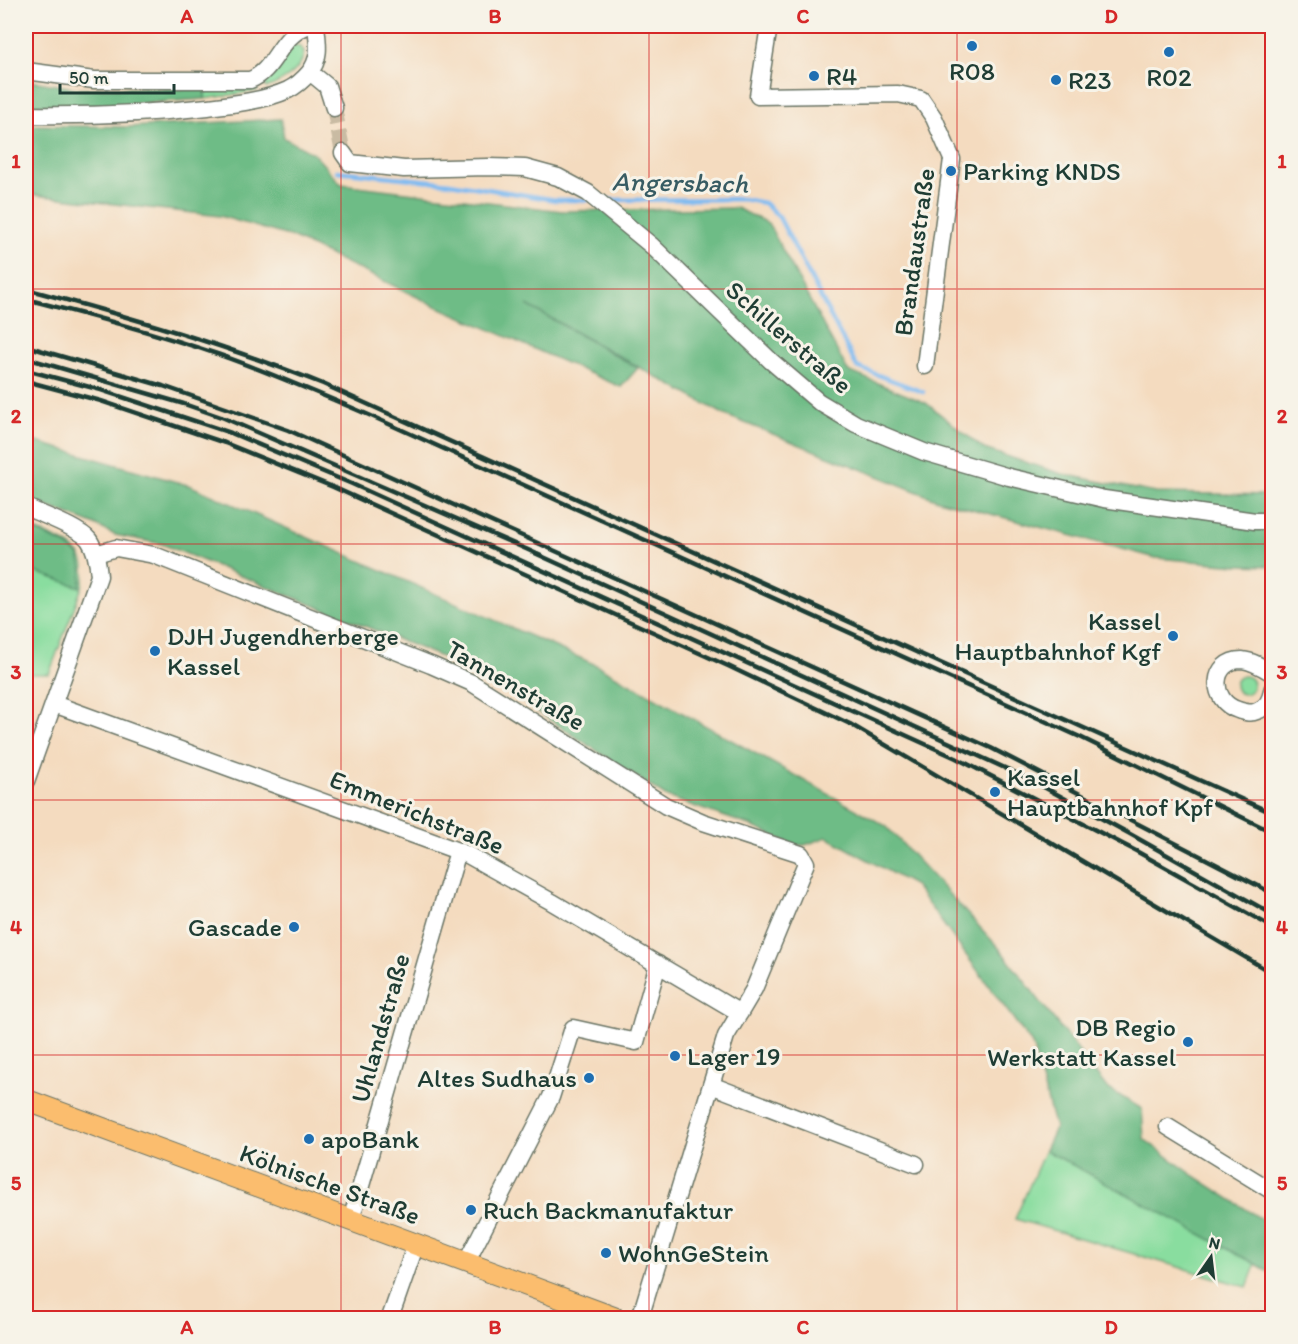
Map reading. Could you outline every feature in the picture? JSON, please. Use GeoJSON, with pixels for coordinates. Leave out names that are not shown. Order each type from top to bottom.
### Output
{"type":"FeatureCollection","features":[{"type":"Feature","properties":{"kind":"main road","name":"Kölnische Straße"},"geometry":{"type":"LineString","coordinates":[[26,1100],[615,1318]]}},
{"type":"Feature","properties":{"kind":"street"},"geometry":{"type":"LineString","coordinates":[[26,71],[94,80],[250,80],[263,74],[286,39],[307,26]]}},
{"type":"Feature","properties":{"kind":"street"},"geometry":{"type":"LineString","coordinates":[[26,115],[97,116],[258,99],[290,89],[310,72],[316,62],[318,52],[316,26]]}},
{"type":"Feature","properties":{"kind":"street","name":"Brandaustraße"},"geometry":{"type":"LineString","coordinates":[[769,26],[758,96],[898,94],[921,99],[934,118],[952,159],[924,366]]}},
{"type":"Feature","properties":{"kind":"street"},"geometry":{"type":"LineString","coordinates":[[310,72],[327,86],[334,108]]}},
{"type":"Feature","properties":{"kind":"street","name":"Schillerstraße"},"geometry":{"type":"LineString","coordinates":[[343,153],[350,163],[404,169],[525,168],[558,177],[588,193],[652,246],[771,361],[819,402],[856,424],[924,452],[1009,477],[1104,499],[1272,521]]}},
{"type":"Feature","properties":{"kind":"street"},"geometry":{"type":"LineString","coordinates":[[26,507],[66,525],[87,538],[96,554],[99,576],[26,781]]}},
{"type":"Feature","properties":{"kind":"street","name":"Tannenstraße"},"geometry":{"type":"LineString","coordinates":[[96,554],[116,548],[154,555],[431,665],[472,683],[666,806],[703,822],[801,855],[806,863],[764,976],[740,1013]]}},
{"type":"Feature","properties":{"kind":"street"},"geometry":{"type":"LineString","coordinates":[[1272,685],[1268,670],[1243,660],[1229,664],[1223,669],[1217,686],[1219,695],[1225,704],[1249,713],[1256,712],[1265,706],[1270,700],[1272,690]]}},
{"type":"Feature","properties":{"kind":"street","name":"Emmerichstraße"},"geometry":{"type":"LineString","coordinates":[[54,704],[458,851],[487,864],[740,1013]]}},
{"type":"Feature","properties":{"kind":"street","name":"Uhlandstraße"},"geometry":{"type":"LineString","coordinates":[[351,1220],[458,851]]}},
{"type":"Feature","properties":{"kind":"street"},"geometry":{"type":"LineString","coordinates":[[466,1263],[551,1097],[573,1028],[636,1042],[658,964]]}},
{"type":"Feature","properties":{"kind":"street"},"geometry":{"type":"LineString","coordinates":[[640,1318],[726,1036],[740,1013]]}},
{"type":"Feature","properties":{"kind":"street"},"geometry":{"type":"LineString","coordinates":[[711,1085],[916,1164]]}},
{"type":"Feature","properties":{"kind":"street"},"geometry":{"type":"LineString","coordinates":[[1168,1127],[1272,1191]]}},
{"type":"Feature","properties":{"kind":"street"},"geometry":{"type":"LineString","coordinates":[[390,1318],[416,1244]]}},
{"type":"Feature","properties":{"kind":"green space"},"geometry":{"type":"Polygon","coordinates":[[[293,45],[300,47],[304,52],[299,65],[285,79],[266,88],[264,82],[274,74],[289,47],[293,45]]]}},
{"type":"Feature","properties":{"kind":"green space"},"geometry":{"type":"Polygon","coordinates":[[[26,80],[79,89],[205,89],[205,99],[97,106],[26,105],[26,80]]]}},
{"type":"Feature","properties":{"kind":"green space"},"geometry":{"type":"Polygon","coordinates":[[[255,85],[257,91],[205,99],[205,89],[255,85]]]}},
{"type":"Feature","properties":{"kind":"green space"},"geometry":{"type":"Polygon","coordinates":[[[281,119],[284,138],[314,154],[341,184],[562,211],[736,208],[768,223],[848,371],[926,403],[984,449],[1062,474],[1156,493],[1272,495],[1272,566],[1156,558],[938,500],[725,415],[527,305],[638,368],[621,387],[434,305],[292,237],[220,216],[26,194],[26,125],[128,127],[281,119]]]}},
{"type":"Feature","properties":{"kind":"green space"},"geometry":{"type":"Polygon","coordinates":[[[26,439],[191,486],[596,665],[886,826],[999,948],[1107,1088],[1142,1109],[1144,1139],[1193,1175],[1272,1226],[1272,1273],[1045,1150],[1055,1128],[1032,1044],[915,886],[827,837],[805,845],[794,845],[749,825],[667,797],[476,671],[162,544],[115,535],[26,498],[26,439]]]}},
{"type":"Feature","properties":{"kind":"green space"},"geometry":{"type":"Polygon","coordinates":[[[26,526],[73,548],[79,554],[84,566],[82,587],[49,674],[26,674],[26,526]]]}},
{"type":"Feature","properties":{"kind":"green space"},"geometry":{"type":"Polygon","coordinates":[[[26,527],[62,543],[79,555],[82,569],[80,587],[26,569],[26,527]]]}},
{"type":"Feature","properties":{"kind":"green space"},"geometry":{"type":"Polygon","coordinates":[[[1244,676],[1251,678],[1253,685],[1251,692],[1244,694],[1237,692],[1235,685],[1237,678],[1244,676]]]}},
{"type":"Feature","properties":{"kind":"green space"},"geometry":{"type":"Polygon","coordinates":[[[1045,1150],[1256,1263],[1247,1287],[1015,1219],[1045,1150]]]}},
{"type":"Feature","properties":{"kind":"waterway","name":"Angersbach"},"geometry":{"type":"LineString","coordinates":[[337,171],[450,183],[556,200],[588,200]]}},
{"type":"Feature","properties":{"kind":"waterway","name":"Angersbach"},"geometry":{"type":"LineString","coordinates":[[605,200],[743,199],[764,203],[779,217],[857,367],[923,392]]}},
{"type":"Feature","properties":{"kind":"tunnel"},"geometry":{"type":"LineString","coordinates":[[334,108],[343,153]]}},
{"type":"Feature","properties":{"kind":"railway"},"geometry":{"type":"LineString","coordinates":[[26,289],[176,332],[250,356],[323,384],[1272,813]]}},
{"type":"Feature","properties":{"kind":"railway"},"geometry":{"type":"LineString","coordinates":[[26,299],[196,347],[258,369],[351,407],[1080,737],[1272,832]]}},
{"type":"Feature","properties":{"kind":"railway"},"geometry":{"type":"LineString","coordinates":[[26,346],[163,386],[288,430],[991,748],[1272,893]]}},
{"type":"Feature","properties":{"kind":"railway"},"geometry":{"type":"LineString","coordinates":[[26,358],[224,418],[526,549],[1029,779],[1272,914]]}},
{"type":"Feature","properties":{"kind":"railway"},"geometry":{"type":"LineString","coordinates":[[26,370],[101,390],[231,433],[352,484],[956,758],[1136,851],[1272,927]]}},
{"type":"Feature","properties":{"kind":"railway"},"geometry":{"type":"LineString","coordinates":[[26,381],[101,401],[225,443],[333,487],[728,666],[850,724],[1272,973]]}},
{"type":"Feature","properties":{"kind":"place","name":"R08"},"geometry":{"type":"Point","coordinates":[972,46]}},
{"type":"Feature","properties":{"kind":"place","name":"R02"},"geometry":{"type":"Point","coordinates":[1169,52]}},
{"type":"Feature","properties":{"kind":"place","name":"R4"},"geometry":{"type":"Point","coordinates":[814,76]}},
{"type":"Feature","properties":{"kind":"place","name":"R23"},"geometry":{"type":"Point","coordinates":[1056,80]}},
{"type":"Feature","properties":{"kind":"place","name":"Parking KNDS"},"geometry":{"type":"Point","coordinates":[951,171]}},
{"type":"Feature","properties":{"kind":"place","name":"Kassel Hauptbahnhof Kgf"},"geometry":{"type":"Point","coordinates":[1173,636]}},
{"type":"Feature","properties":{"kind":"place","name":"DJH Jugendherberge Kassel"},"geometry":{"type":"Point","coordinates":[155,651]}},
{"type":"Feature","properties":{"kind":"place","name":"Kassel Hauptbahnhof Kpf"},"geometry":{"type":"Point","coordinates":[995,792]}},
{"type":"Feature","properties":{"kind":"place","name":"Gascade"},"geometry":{"type":"Point","coordinates":[294,927]}},
{"type":"Feature","properties":{"kind":"place","name":"DB Regio Werkstatt Kassel"},"geometry":{"type":"Point","coordinates":[1188,1042]}},
{"type":"Feature","properties":{"kind":"place","name":"Lager 19"},"geometry":{"type":"Point","coordinates":[675,1056]}},
{"type":"Feature","properties":{"kind":"place","name":"Altes Sudhaus"},"geometry":{"type":"Point","coordinates":[589,1078]}},
{"type":"Feature","properties":{"kind":"place","name":"apoBank"},"geometry":{"type":"Point","coordinates":[309,1139]}},
{"type":"Feature","properties":{"kind":"place","name":"Ruch Backmanufaktur"},"geometry":{"type":"Point","coordinates":[471,1210]}},
{"type":"Feature","properties":{"kind":"place","name":"WohnGeStein"},"geometry":{"type":"Point","coordinates":[606,1253]}}]}
